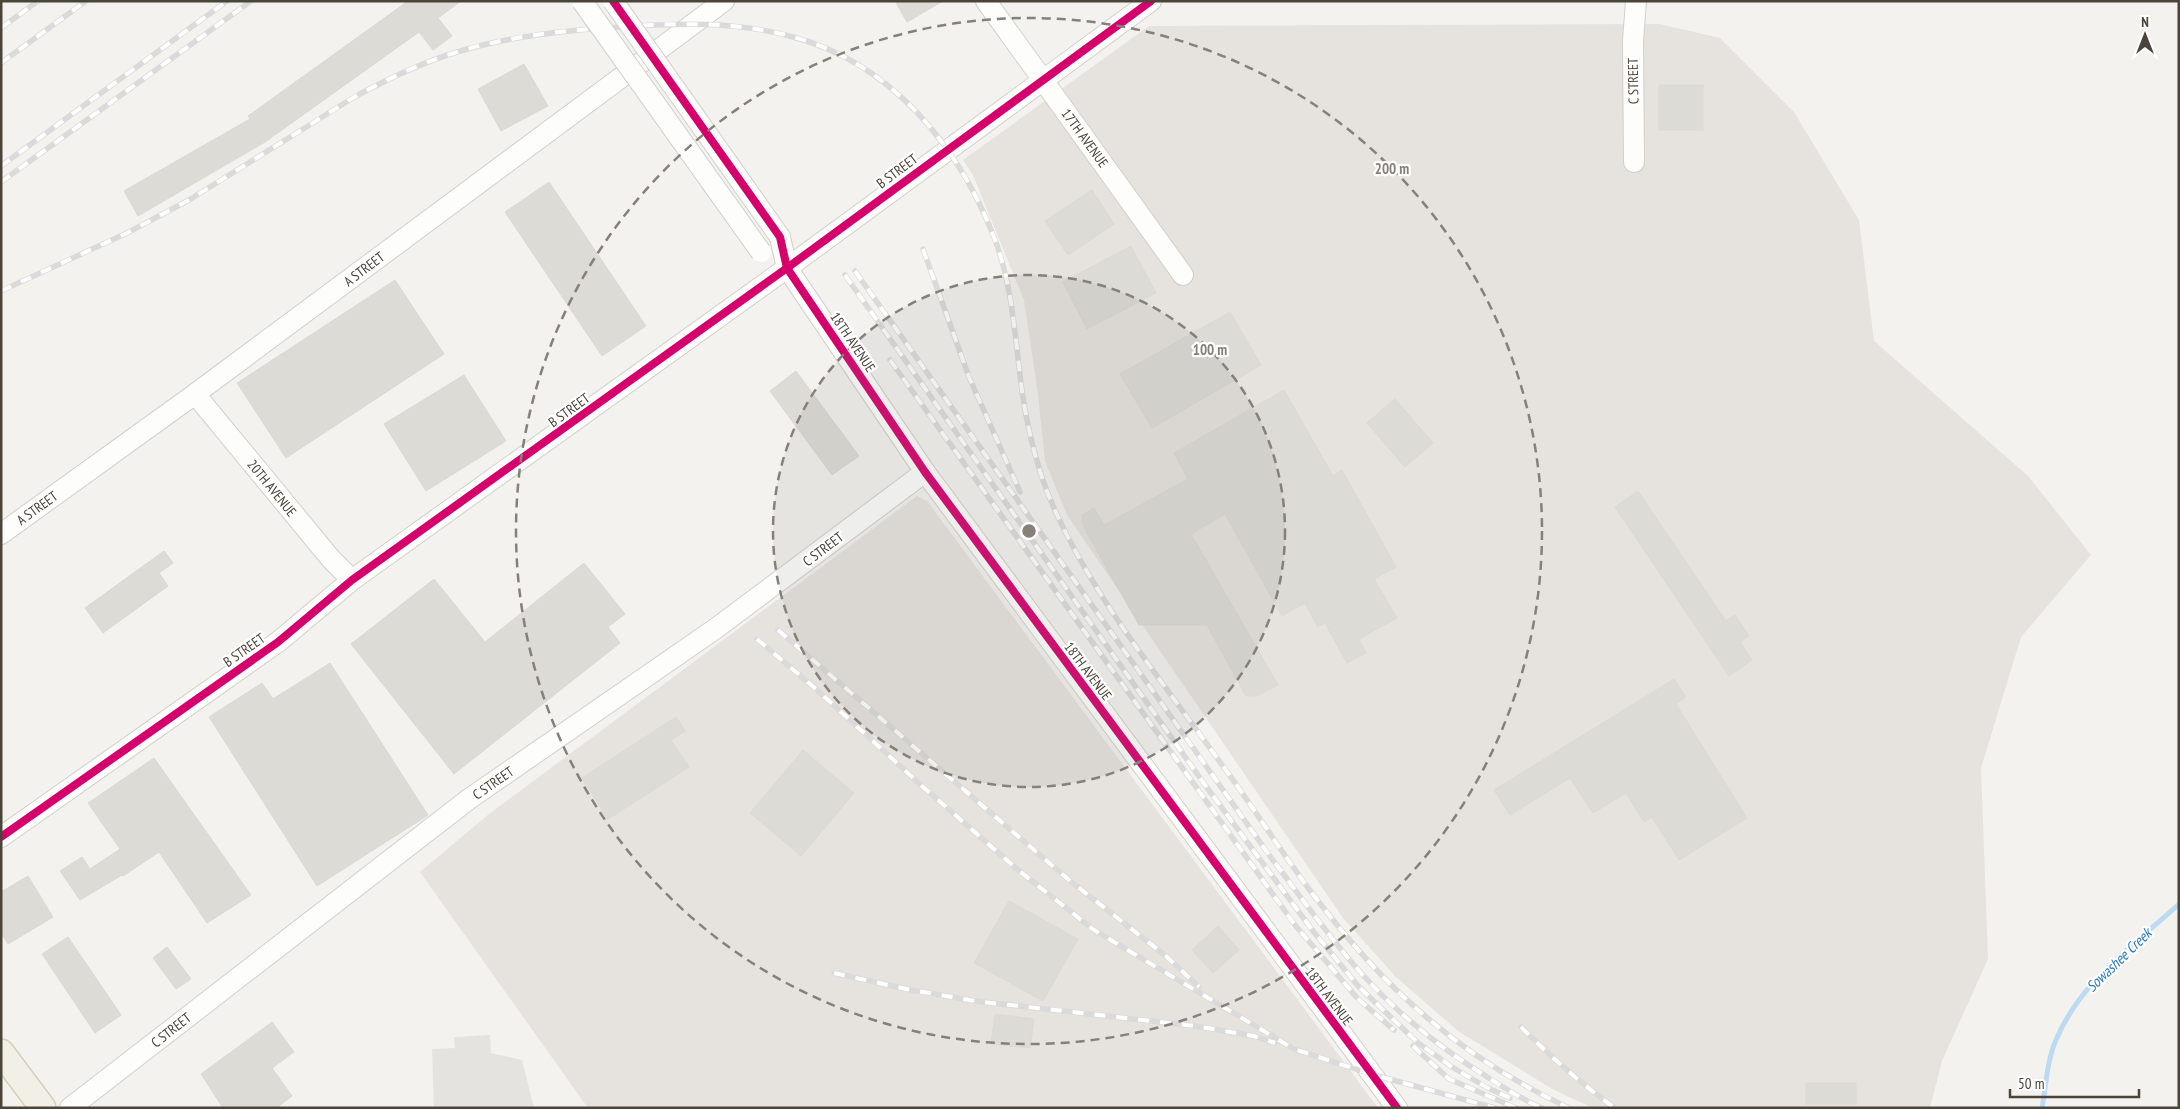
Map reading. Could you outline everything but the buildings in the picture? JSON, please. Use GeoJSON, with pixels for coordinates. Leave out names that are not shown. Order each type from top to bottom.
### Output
{"type":"FeatureCollection","features":[{"type":"Feature","properties":{"kind":"main road"},"geometry":{"type":"LineString","coordinates":[[1,1052],[43,1108]]}},
{"type":"Feature","properties":{"kind":"street","name":"18TH AVENUE"},"geometry":{"type":"LineString","coordinates":[[582,1],[761,252],[788,268]]}},
{"type":"Feature","properties":{"kind":"street","name":"18TH AVENUE"},"geometry":{"type":"LineString","coordinates":[[613,1],[780,237],[788,268],[925,472],[1397,1108]]}},
{"type":"Feature","properties":{"kind":"street","name":"A STREET"},"geometry":{"type":"LineString","coordinates":[[1,534],[195,394],[724,1]]}},
{"type":"Feature","properties":{"kind":"street","name":"17TH AVENUE"},"geometry":{"type":"LineString","coordinates":[[986,1],[1183,275]]}},
{"type":"Feature","properties":{"kind":"street","name":"B STREET"},"geometry":{"type":"LineString","coordinates":[[1,837],[278,642],[352,580],[788,268],[1151,1]]}},
{"type":"Feature","properties":{"kind":"street","name":"C STREET"},"geometry":{"type":"LineString","coordinates":[[1634,162],[1633,40],[1636,1]]}},
{"type":"Feature","properties":{"kind":"street","name":"20TH AVENUE"},"geometry":{"type":"LineString","coordinates":[[195,394],[331,559],[352,580]]}},
{"type":"Feature","properties":{"kind":"street","name":"C STREET"},"geometry":{"type":"LineString","coordinates":[[70,1108],[469,799],[715,629],[925,472]]}},
{"type":"Feature","properties":{"kind":"shaded area"},"geometry":{"type":"Polygon","coordinates":[[[1659,24],[1720,38],[1794,112],[1859,220],[1874,341],[2028,476],[2091,555],[2021,637],[1981,768],[1988,959],[1942,1061],[1930,1108],[1593,1108],[1554,1090],[1458,1031],[1396,977],[1343,918],[1067,515],[1045,461],[1038,394],[1024,300],[973,175],[963,160],[1149,26],[1659,24]]]}},
{"type":"Feature","properties":{"kind":"shaded area"},"geometry":{"type":"Polygon","coordinates":[[[917,496],[927,501],[1378,1108],[588,1108],[420,872],[489,814],[917,496]]]}},
{"type":"Feature","properties":{"kind":"shaded area"},"geometry":{"type":"Polygon","coordinates":[[[490,1035],[491,1053],[522,1060],[534,1108],[434,1108],[432,1049],[455,1048],[454,1037],[490,1035]]]}},
{"type":"Feature","properties":{"kind":"waterway","name":"Sowashee Creek"},"geometry":{"type":"LineString","coordinates":[[2042,1108],[2053,1048],[2066,1019],[2094,982],[2179,904]]}},
{"type":"Feature","properties":{"kind":"railway"},"geometry":{"type":"LineString","coordinates":[[1,28],[38,1]]}},
{"type":"Feature","properties":{"kind":"railway"},"geometry":{"type":"LineString","coordinates":[[1,63],[86,1]]}},
{"type":"Feature","properties":{"kind":"railway"},"geometry":{"type":"LineString","coordinates":[[1,166],[227,1]]}},
{"type":"Feature","properties":{"kind":"railway"},"geometry":{"type":"LineString","coordinates":[[1,182],[251,1]]}},
{"type":"Feature","properties":{"kind":"railway"},"geometry":{"type":"LineString","coordinates":[[1,291],[127,233],[189,200],[356,96],[419,66],[477,46],[518,38],[600,28],[707,24],[750,28],[793,37],[828,49],[861,66],[890,87],[917,112],[940,140],[961,171],[979,203],[994,237],[1006,276],[1023,398],[1033,446],[1042,477],[1053,507],[1076,553],[1133,643],[1312,893],[1367,960],[1396,990],[1459,1043],[1530,1088],[1569,1108]]}},
{"type":"Feature","properties":{"kind":"railway"},"geometry":{"type":"LineString","coordinates":[[923,249],[969,377],[1020,492]]}},
{"type":"Feature","properties":{"kind":"railway"},"geometry":{"type":"LineString","coordinates":[[855,271],[1315,917],[1361,973],[1405,1017],[1471,1067],[1542,1108]]}},
{"type":"Feature","properties":{"kind":"railway"},"geometry":{"type":"LineString","coordinates":[[845,275],[1205,785],[1313,931],[1359,987],[1417,1042],[1452,1067],[1486,1087],[1510,1098]]}},
{"type":"Feature","properties":{"kind":"railway"},"geometry":{"type":"LineString","coordinates":[[890,360],[1295,925],[1358,999],[1394,1030]]}},
{"type":"Feature","properties":{"kind":"railway"},"geometry":{"type":"LineString","coordinates":[[778,630],[1069,880],[1166,956],[1199,987]]}},
{"type":"Feature","properties":{"kind":"railway"},"geometry":{"type":"LineString","coordinates":[[757,639],[816,689],[922,786],[1018,870],[1094,930],[1294,1049],[1371,1074],[1495,1108]]}},
{"type":"Feature","properties":{"kind":"railway"},"geometry":{"type":"LineString","coordinates":[[834,973],[906,989],[975,1001],[1195,1026],[1254,1036],[1275,1043]]}},
{"type":"Feature","properties":{"kind":"railway"},"geometry":{"type":"LineString","coordinates":[[1521,1027],[1566,1069],[1615,1108]]}},
{"type":"Feature","properties":{"kind":"railway"},"geometry":{"type":"LineString","coordinates":[[1413,1046],[1449,1079],[1516,1108]]}},
{"type":"Feature","properties":{"kind":"cycle path"},"geometry":{"type":"LineString","coordinates":[[613,1],[780,237],[787,268],[925,472],[1397,1108]]}},
{"type":"Feature","properties":{"kind":"cycle path"},"geometry":{"type":"LineString","coordinates":[[1,837],[278,642],[352,580],[787,268],[1151,1]]}}]}
